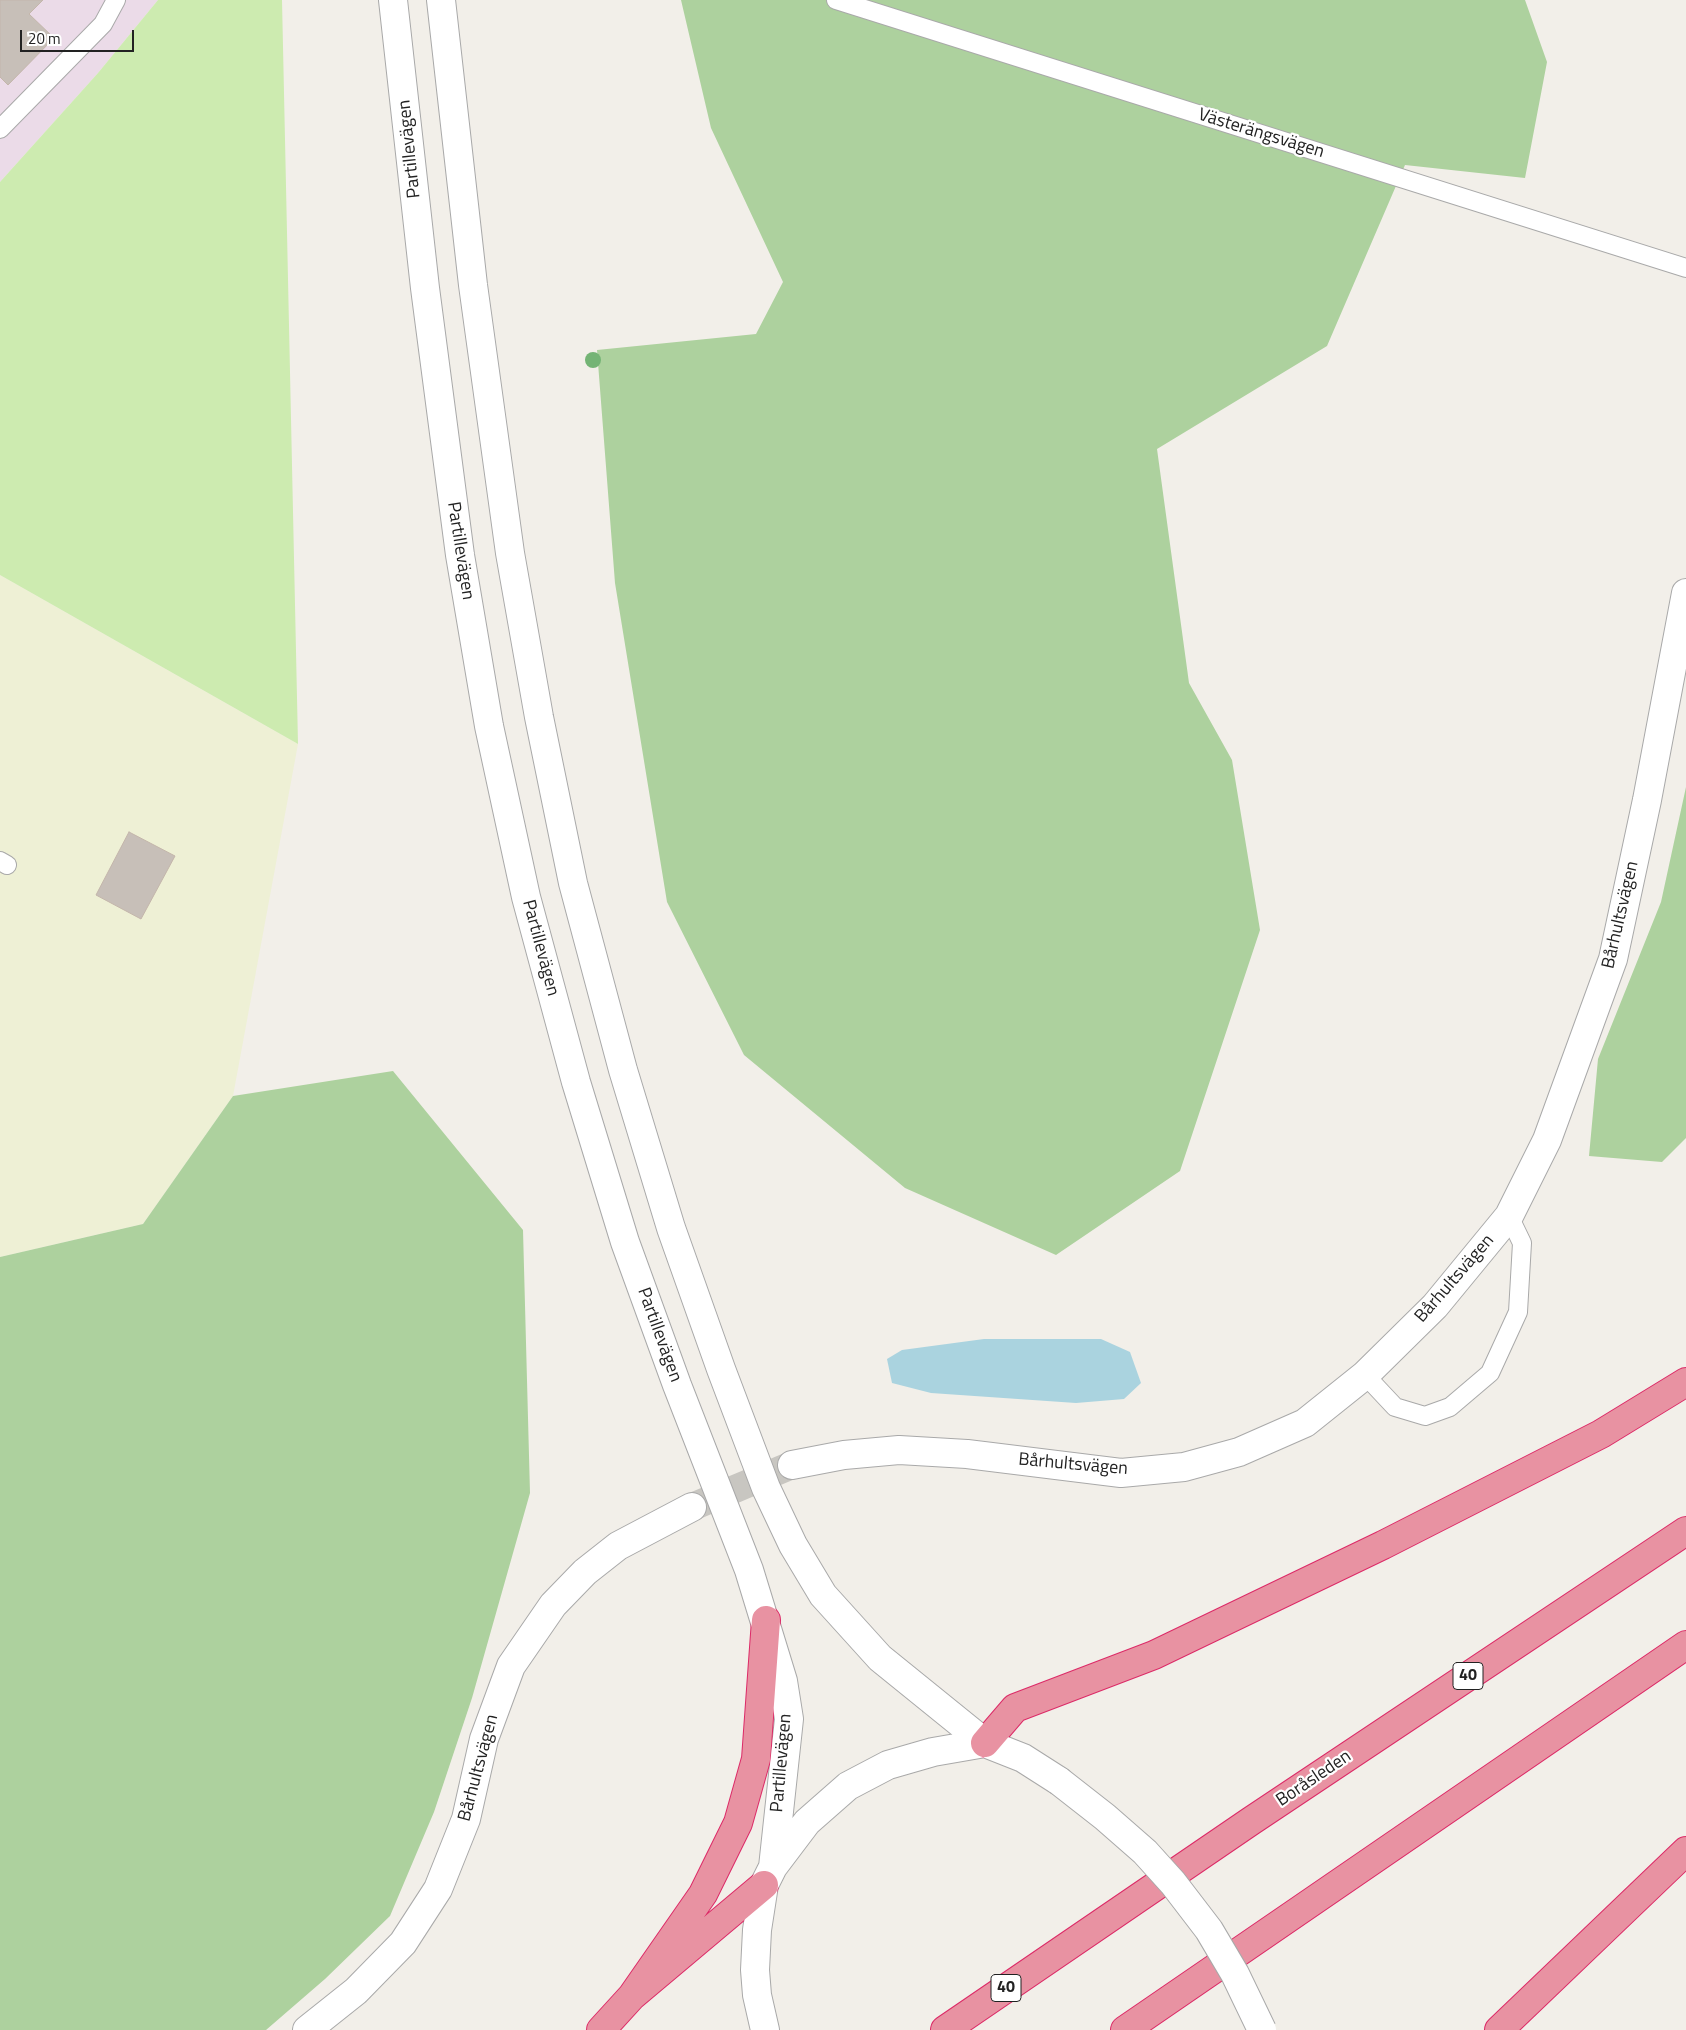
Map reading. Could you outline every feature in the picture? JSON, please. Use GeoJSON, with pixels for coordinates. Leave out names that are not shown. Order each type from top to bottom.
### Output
{"type":"FeatureCollection","features":[{"type":"Feature","properties":{"kind":"highway"},"geometry":{"type":"LineString","coordinates":[[985,1743],[1015,1708],[1154,1655],[1383,1545],[1601,1434],[1686,1382]]}},
{"type":"Feature","properties":{"kind":"highway","name":"Boråsleden"},"geometry":{"type":"LineString","coordinates":[[945,2030],[1251,1821],[1686,1531]]}},
{"type":"Feature","properties":{"kind":"highway"},"geometry":{"type":"LineString","coordinates":[[632,1996],[703,1894],[738,1823],[756,1760],[766,1620]]}},
{"type":"Feature","properties":{"kind":"highway"},"geometry":{"type":"LineString","coordinates":[[1125,2030],[1686,1645]]}},
{"type":"Feature","properties":{"kind":"highway"},"geometry":{"type":"LineString","coordinates":[[1499,2030],[1686,1851]]}},
{"type":"Feature","properties":{"kind":"highway"},"geometry":{"type":"LineString","coordinates":[[601,2030],[632,1996],[769,1876]]}},
{"type":"Feature","properties":{"kind":"street","name":"Partillevägen"},"geometry":{"type":"LineString","coordinates":[[393,0],[426,288],[460,555],[490,726],[526,897],[576,1082],[625,1242],[677,1385],[749,1570],[766,1620],[783,1681],[789,1719],[769,1876],[757,1930],[754,1970],[757,1995],[765,2030]]}},
{"type":"Feature","properties":{"kind":"street"},"geometry":{"type":"LineString","coordinates":[[441,0],[480,332],[510,552],[539,717],[573,883],[622,1070],[671,1228],[766,1488],[793,1545],[823,1595],[880,1658],[985,1743],[1023,1758],[1059,1781],[1105,1817],[1145,1852],[1173,1883],[1209,1930],[1235,1974],[1262,2030]]}},
{"type":"Feature","properties":{"kind":"street","name":"Bårhultsvägen"},"geometry":{"type":"LineString","coordinates":[[792,1466],[844,1455],[899,1450],[967,1454],[1121,1473],[1184,1467],[1239,1452],[1305,1423],[1365,1375],[1435,1306],[1508,1216],[1547,1140],[1613,959],[1647,800],[1686,593]]}},
{"type":"Feature","properties":{"kind":"street","name":"Bårhultsvägen"},"geometry":{"type":"LineString","coordinates":[[307,2030],[356,1991],[403,1942],[438,1889],[466,1818],[484,1739],[511,1666],[553,1605],[585,1572],[618,1546],[692,1507]]}},
{"type":"Feature","properties":{"kind":"street"},"geometry":{"type":"LineString","coordinates":[[769,1876],[807,1822],[848,1786],[888,1766],[933,1752],[985,1743]]}},
{"type":"Feature","properties":{"kind":"lane"},"geometry":{"type":"LineString","coordinates":[[0,129],[103,24],[116,0]]}},
{"type":"Feature","properties":{"kind":"lane","name":"Västerängsvägen"},"geometry":{"type":"LineString","coordinates":[[836,0],[1686,268]]}},
{"type":"Feature","properties":{"kind":"lane"},"geometry":{"type":"LineString","coordinates":[[1365,1375],[1395,1407],[1425,1416],[1450,1407],[1490,1373],[1518,1312],[1522,1243],[1508,1216]]}},
{"type":"Feature","properties":{"kind":"shaded area"},"geometry":{"type":"Polygon","coordinates":[[[0,0],[158,0],[98,73],[0,182],[0,0]]]}},
{"type":"Feature","properties":{"kind":"green space"},"geometry":{"type":"Polygon","coordinates":[[[158,0],[282,0],[298,744],[0,575],[0,182],[98,73],[158,0]]]}},
{"type":"Feature","properties":{"kind":"green space"},"geometry":{"type":"Polygon","coordinates":[[[681,0],[1525,0],[1547,62],[1525,178],[1405,165],[1327,346],[1157,449],[1189,683],[1232,760],[1260,930],[1180,1171],[1056,1255],[905,1188],[744,1055],[667,902],[615,583],[597,350],[756,334],[783,282],[711,128],[681,0]]]}},
{"type":"Feature","properties":{"kind":"green space"},"geometry":{"type":"Polygon","coordinates":[[[0,575],[298,744],[233,1096],[143,1224],[0,1257],[0,575]]]}},
{"type":"Feature","properties":{"kind":"green space"},"geometry":{"type":"Polygon","coordinates":[[[1686,787],[1686,1138],[1662,1162],[1589,1156],[1598,1059],[1661,902],[1686,787]]]}},
{"type":"Feature","properties":{"kind":"green space"},"geometry":{"type":"Polygon","coordinates":[[[393,1071],[523,1230],[530,1493],[472,1698],[434,1812],[390,1916],[325,1979],[266,2030],[0,2030],[0,1257],[143,1224],[233,1096],[393,1071]]]}},
{"type":"Feature","properties":{"kind":"water"},"geometry":{"type":"Polygon","coordinates":[[[984,1339],[1101,1339],[1130,1352],[1141,1383],[1124,1399],[1076,1403],[931,1393],[892,1383],[887,1359],[902,1350],[984,1339]]]}},
{"type":"Feature","properties":{"kind":"building"},"geometry":{"type":"Polygon","coordinates":[[[0,0],[43,0],[29,14],[54,38],[8,85],[0,77],[0,0]]]}},
{"type":"Feature","properties":{"kind":"building"},"geometry":{"type":"Polygon","coordinates":[[[129,832],[175,856],[141,919],[96,895],[129,832]]]}},
{"type":"Feature","properties":{"kind":"tunnel"},"geometry":{"type":"LineString","coordinates":[[692,1507],[792,1465]]}}]}
